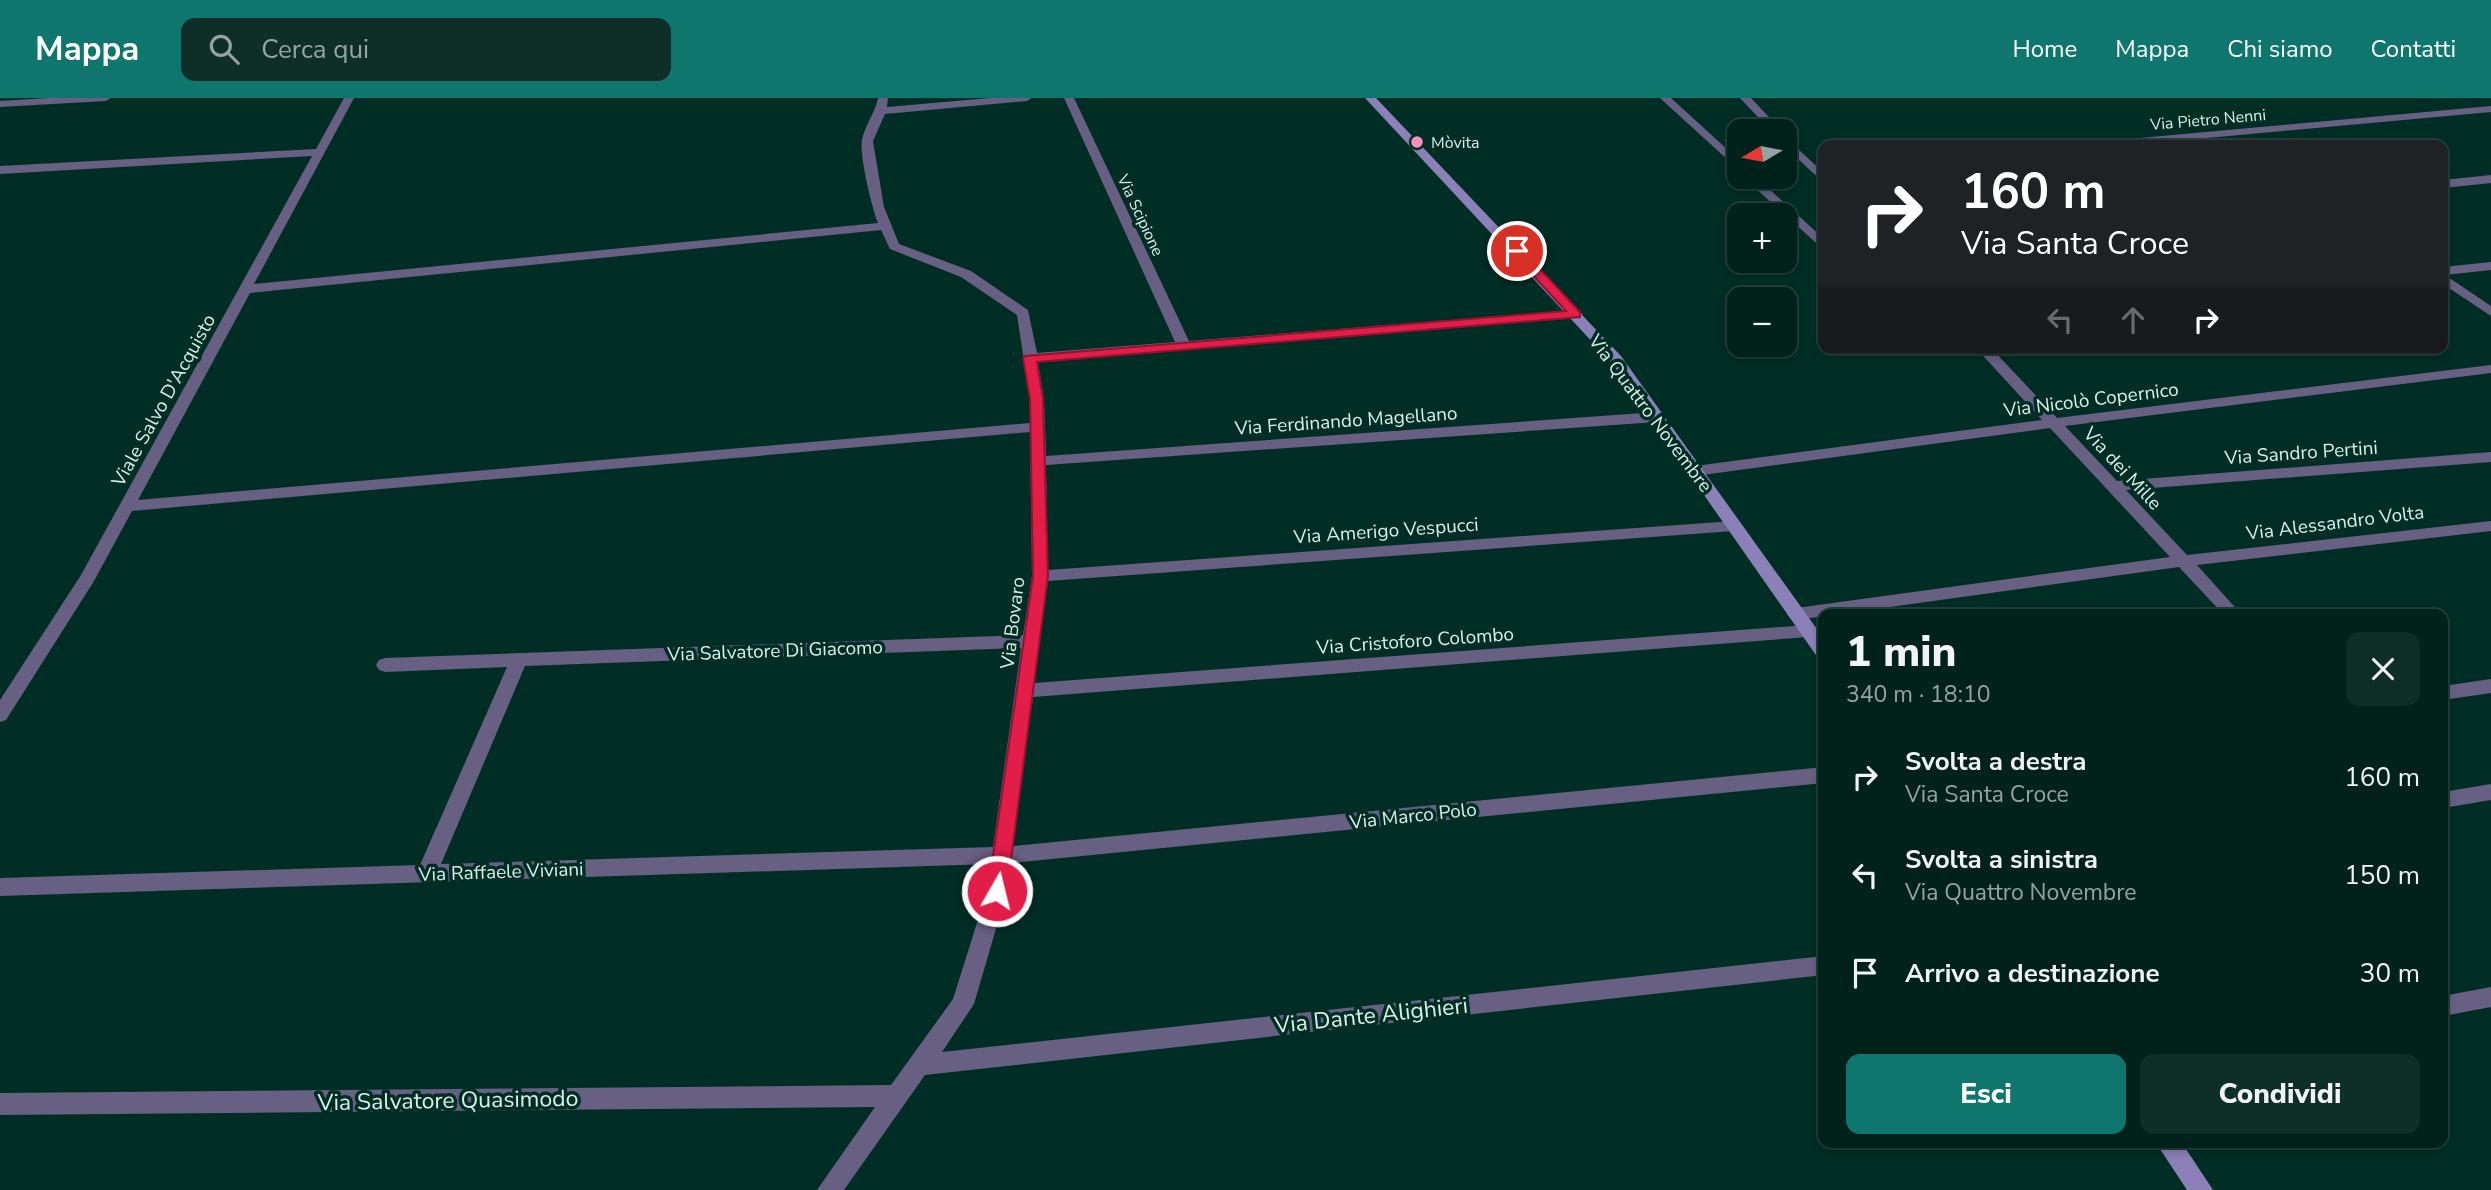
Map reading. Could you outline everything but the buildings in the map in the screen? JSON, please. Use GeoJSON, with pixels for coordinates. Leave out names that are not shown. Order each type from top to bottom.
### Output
{"type":"FeatureCollection","features":[{"type":"Feature","properties":{"kind":"street"},"geometry":{"type":"LineString","coordinates":[[0,104],[106,98]]}},
{"type":"Feature","properties":{"kind":"street","name":"Viale Salvo D'Acquisto"},"geometry":{"type":"LineString","coordinates":[[0,715],[88,577],[349,98]]}},
{"type":"Feature","properties":{"kind":"street"},"geometry":{"type":"LineString","coordinates":[[882,104],[1027,98]]}},
{"type":"Feature","properties":{"kind":"street","name":"Via Scipione"},"geometry":{"type":"LineString","coordinates":[[1069,98],[1184,346]]}},
{"type":"Feature","properties":{"kind":"street","name":"Via Quattro Novembre"},"geometry":{"type":"LineString","coordinates":[[1370,98],[1616,359],[1818,645]]}},
{"type":"Feature","properties":{"kind":"street"},"geometry":{"type":"LineString","coordinates":[[1665,98],[1727,155]]}},
{"type":"Feature","properties":{"kind":"street"},"geometry":{"type":"LineString","coordinates":[[1745,98],[1765,119]]}},
{"type":"Feature","properties":{"kind":"street","name":"Via Bovaro"},"geometry":{"type":"LineString","coordinates":[[829,1190],[963,1004],[997,891],[1040,576],[1037,399],[1023,313],[966,274],[894,246],[878,207],[867,141],[882,104]]}},
{"type":"Feature","properties":{"kind":"street","name":"Via Pietro Nenni"},"geometry":{"type":"LineString","coordinates":[[2152,140],[2491,110]]}},
{"type":"Feature","properties":{"kind":"street"},"geometry":{"type":"LineString","coordinates":[[0,170],[321,152]]}},
{"type":"Feature","properties":{"kind":"street"},"geometry":{"type":"LineString","coordinates":[[1797,152],[1818,172]]}},
{"type":"Feature","properties":{"kind":"street"},"geometry":{"type":"LineString","coordinates":[[2448,183],[2491,179]]}},
{"type":"Feature","properties":{"kind":"street"},"geometry":{"type":"LineString","coordinates":[[1762,189],[1818,240]]}},
{"type":"Feature","properties":{"kind":"street"},"geometry":{"type":"LineString","coordinates":[[245,289],[886,226]]}},
{"type":"Feature","properties":{"kind":"street"},"geometry":{"type":"LineString","coordinates":[[2448,270],[2491,266]]}},
{"type":"Feature","properties":{"kind":"street"},"geometry":{"type":"LineString","coordinates":[[2448,282],[2491,312]]}},
{"type":"Feature","properties":{"kind":"street"},"geometry":{"type":"LineString","coordinates":[[1030,358],[1576,314]]}},
{"type":"Feature","properties":{"kind":"street","name":"Via dei Mille"},"geometry":{"type":"LineString","coordinates":[[1989,354],[2228,609]]}},
{"type":"Feature","properties":{"kind":"street","name":"Via Nicolò Copernico"},"geometry":{"type":"LineString","coordinates":[[1695,471],[2491,369]]}},
{"type":"Feature","properties":{"kind":"street","name":"Via Ferdinando Magellano"},"geometry":{"type":"LineString","coordinates":[[1038,461],[1657,417]]}},
{"type":"Feature","properties":{"kind":"street"},"geometry":{"type":"LineString","coordinates":[[127,506],[1037,427]]}},
{"type":"Feature","properties":{"kind":"street","name":"Via Sandro Pertini"},"geometry":{"type":"LineString","coordinates":[[2113,486],[2491,457]]}},
{"type":"Feature","properties":{"kind":"street","name":"Via Amerigo Vespucci"},"geometry":{"type":"LineString","coordinates":[[1040,576],[1734,526]]}},
{"type":"Feature","properties":{"kind":"street","name":"Via Alessandro Volta"},"geometry":{"type":"LineString","coordinates":[[1833,609],[2184,561],[2491,526]]}},
{"type":"Feature","properties":{"kind":"street","name":"Via Alessandro Volta"},"geometry":{"type":"LineString","coordinates":[[1796,614],[1818,611]]}},
{"type":"Feature","properties":{"kind":"street","name":"Via Cristoforo Colombo"},"geometry":{"type":"LineString","coordinates":[[1025,691],[1808,631]]}},
{"type":"Feature","properties":{"kind":"street","name":"Via Salvatore Di Giacomo"},"geometry":{"type":"LineString","coordinates":[[385,665],[1031,641]]}},
{"type":"Feature","properties":{"kind":"street"},"geometry":{"type":"LineString","coordinates":[[427,873],[519,660]]}},
{"type":"Feature","properties":{"kind":"street"},"geometry":{"type":"LineString","coordinates":[[2448,692],[2491,686]]}},
{"type":"Feature","properties":{"kind":"street","name":"Via Marco Polo"},"geometry":{"type":"LineString","coordinates":[[1003,855],[1818,776]]}},
{"type":"Feature","properties":{"kind":"street"},"geometry":{"type":"LineString","coordinates":[[2448,799],[2491,792]]}},
{"type":"Feature","properties":{"kind":"street","name":"Via Raffaele Viviani"},"geometry":{"type":"LineString","coordinates":[[0,887],[1003,855]]}},
{"type":"Feature","properties":{"kind":"street","name":"Via Dante Alighieri"},"geometry":{"type":"LineString","coordinates":[[919,1066],[1818,966]]}},
{"type":"Feature","properties":{"kind":"street"},"geometry":{"type":"LineString","coordinates":[[2448,1005],[2491,997]]}},
{"type":"Feature","properties":{"kind":"street","name":"Via Salvatore Quasimodo"},"geometry":{"type":"LineString","coordinates":[[0,1104],[897,1096]]}},
{"type":"Feature","properties":{"kind":"street"},"geometry":{"type":"LineString","coordinates":[[2172,1148],[2202,1190]]}},
{"type":"Feature","properties":{"kind":"place","name":"Mòvita"},"geometry":{"type":"Point","coordinates":[1417,142]}},
{"type":"Feature","properties":{"kind":"route"},"geometry":{"type":"LineString","coordinates":[[997,891],[1040,576],[1037,399],[1030,358],[1576,314],[1517,251]]}}]}
